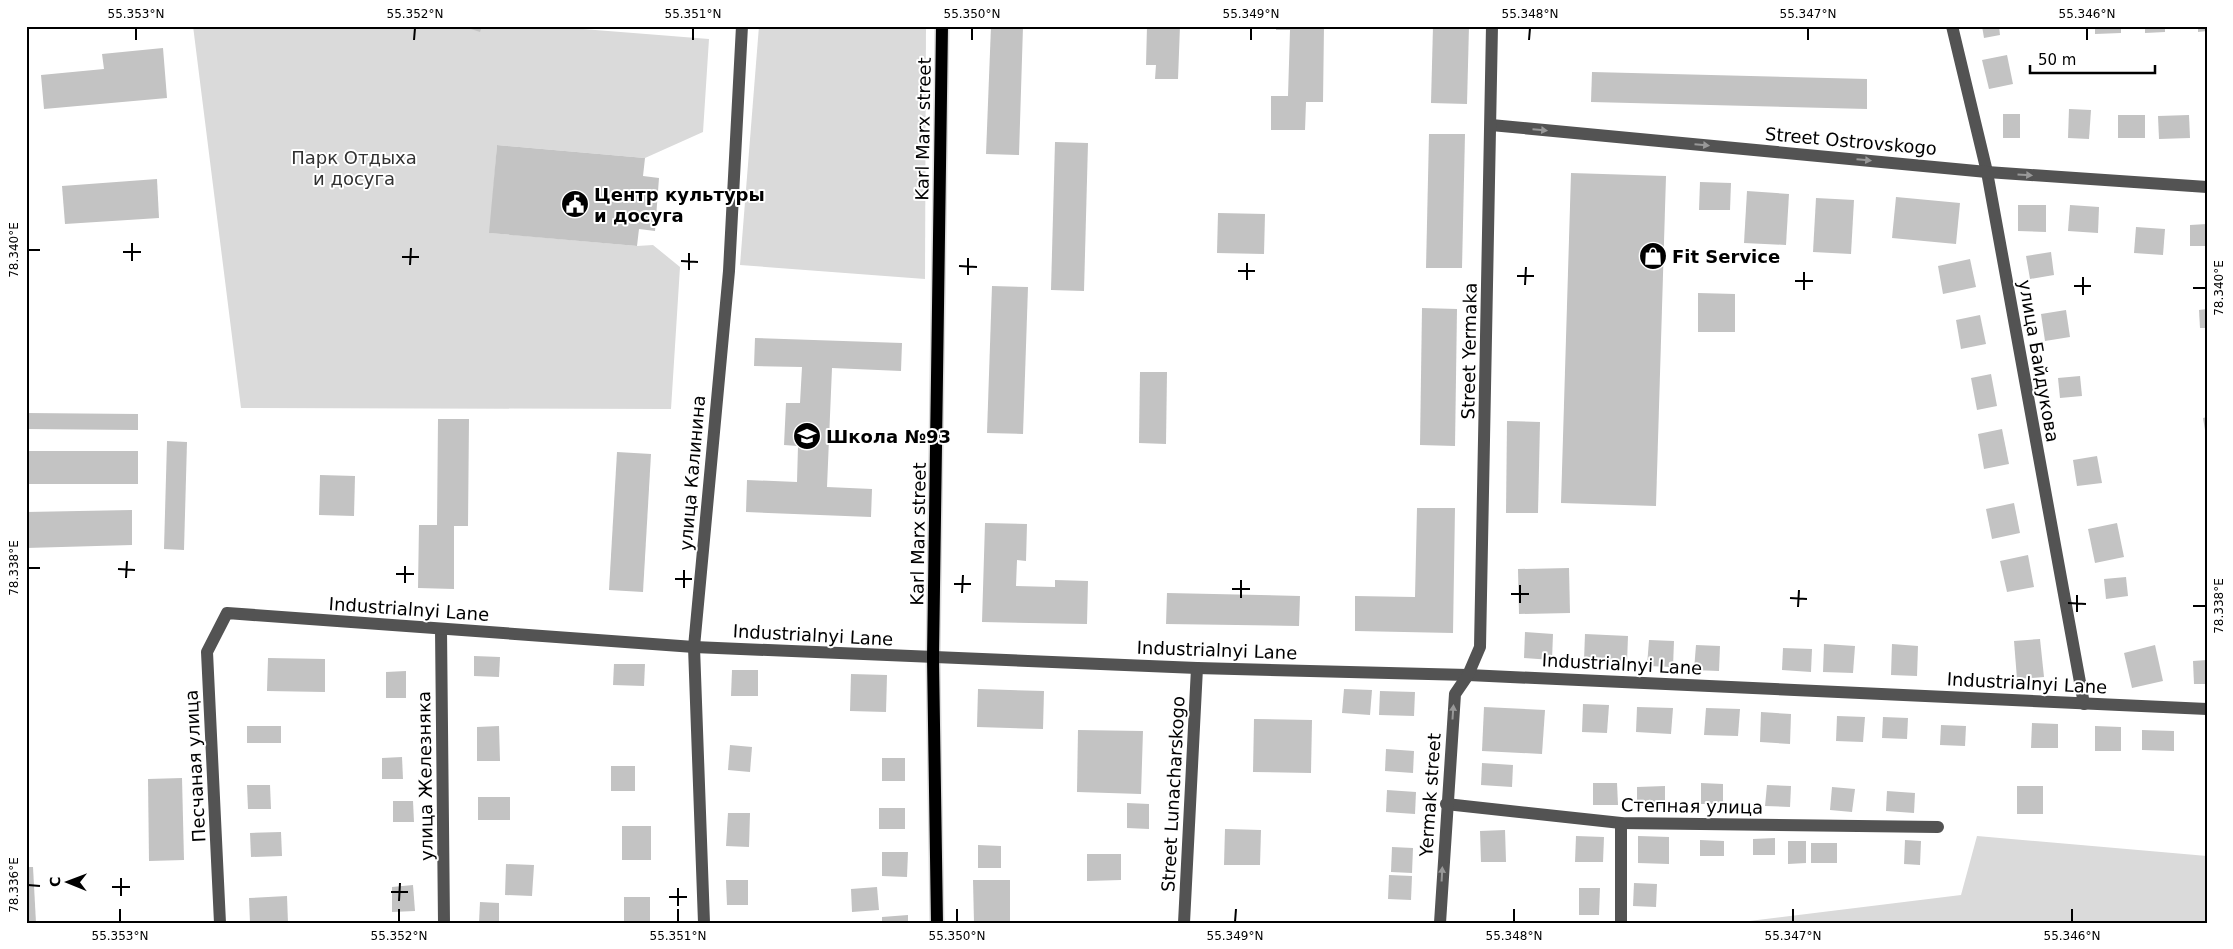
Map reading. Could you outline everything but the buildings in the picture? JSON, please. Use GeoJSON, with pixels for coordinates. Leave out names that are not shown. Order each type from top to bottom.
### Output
{"type":"FeatureCollection","features":[{"type":"Feature","properties":{"kind":"main road","name":"Karl Marx street"},"geometry":{"type":"LineString","coordinates":[[936,923],[933,658],[942,26]]}},
{"type":"Feature","properties":{"kind":"street","name":"улица Калинина"},"geometry":{"type":"LineString","coordinates":[[704,923],[694,647],[729,271],[742,26]]}},
{"type":"Feature","properties":{"kind":"street","name":"Street Yermaka"},"geometry":{"type":"LineString","coordinates":[[1468,674],[1480,647],[1492,125],[1492,26]]}},
{"type":"Feature","properties":{"kind":"street","name":"улица Байдукова"},"geometry":{"type":"LineString","coordinates":[[1952,26],[1987,172],[2084,704]]}},
{"type":"Feature","properties":{"kind":"street","name":"Street Ostrovskogo"},"geometry":{"type":"LineString","coordinates":[[1492,125],[1987,172],[2207,188]]}},
{"type":"Feature","properties":{"kind":"street","name":"Industrialnyi Lane"},"geometry":{"type":"LineString","coordinates":[[227,614],[694,647],[1197,668],[1468,674],[2207,709]]}},
{"type":"Feature","properties":{"kind":"street","name":"Песчаная улица"},"geometry":{"type":"LineString","coordinates":[[220,923],[207,652],[227,614]]}},
{"type":"Feature","properties":{"kind":"street","name":"улица Железняка"},"geometry":{"type":"LineString","coordinates":[[441,629],[444,923]]}},
{"type":"Feature","properties":{"kind":"street","name":"Street Lunacharskogo"},"geometry":{"type":"LineString","coordinates":[[1184,923],[1197,668]]}},
{"type":"Feature","properties":{"kind":"street","name":"Yermak street"},"geometry":{"type":"LineString","coordinates":[[1440,923],[1454,694],[1468,674]]}},
{"type":"Feature","properties":{"kind":"street","name":"Степная улица"},"geometry":{"type":"LineString","coordinates":[[1446,804],[1621,823],[1938,828]]}},
{"type":"Feature","properties":{"kind":"street"},"geometry":{"type":"LineString","coordinates":[[1621,823],[1621,923]]}},
{"type":"Feature","properties":{"kind":"green space","name":"Парк Отдыха и досуга"},"geometry":{"type":"Polygon","coordinates":[[[193,26],[545,26],[709,39],[703,132],[645,158],[497,145],[490,233],[637,246],[653,245],[680,267],[671,409],[241,408],[193,26]]]}},
{"type":"Feature","properties":{"kind":"green space"},"geometry":{"type":"Polygon","coordinates":[[[759,26],[926,26],[925,279],[740,265],[759,26]]]}},
{"type":"Feature","properties":{"kind":"green space"},"geometry":{"type":"Polygon","coordinates":[[[1977,836],[2207,856],[2207,923],[1733,923],[1961,895],[1977,836]]]}},
{"type":"Feature","properties":{"kind":"place","name":"Центр культуры и досуга"},"geometry":{"type":"Point","coordinates":[575,204]}},
{"type":"Feature","properties":{"kind":"place","name":"Fit Service"},"geometry":{"type":"Point","coordinates":[1653,256]}},
{"type":"Feature","properties":{"kind":"place","name":"Школа №93"},"geometry":{"type":"Point","coordinates":[807,436]}}]}
